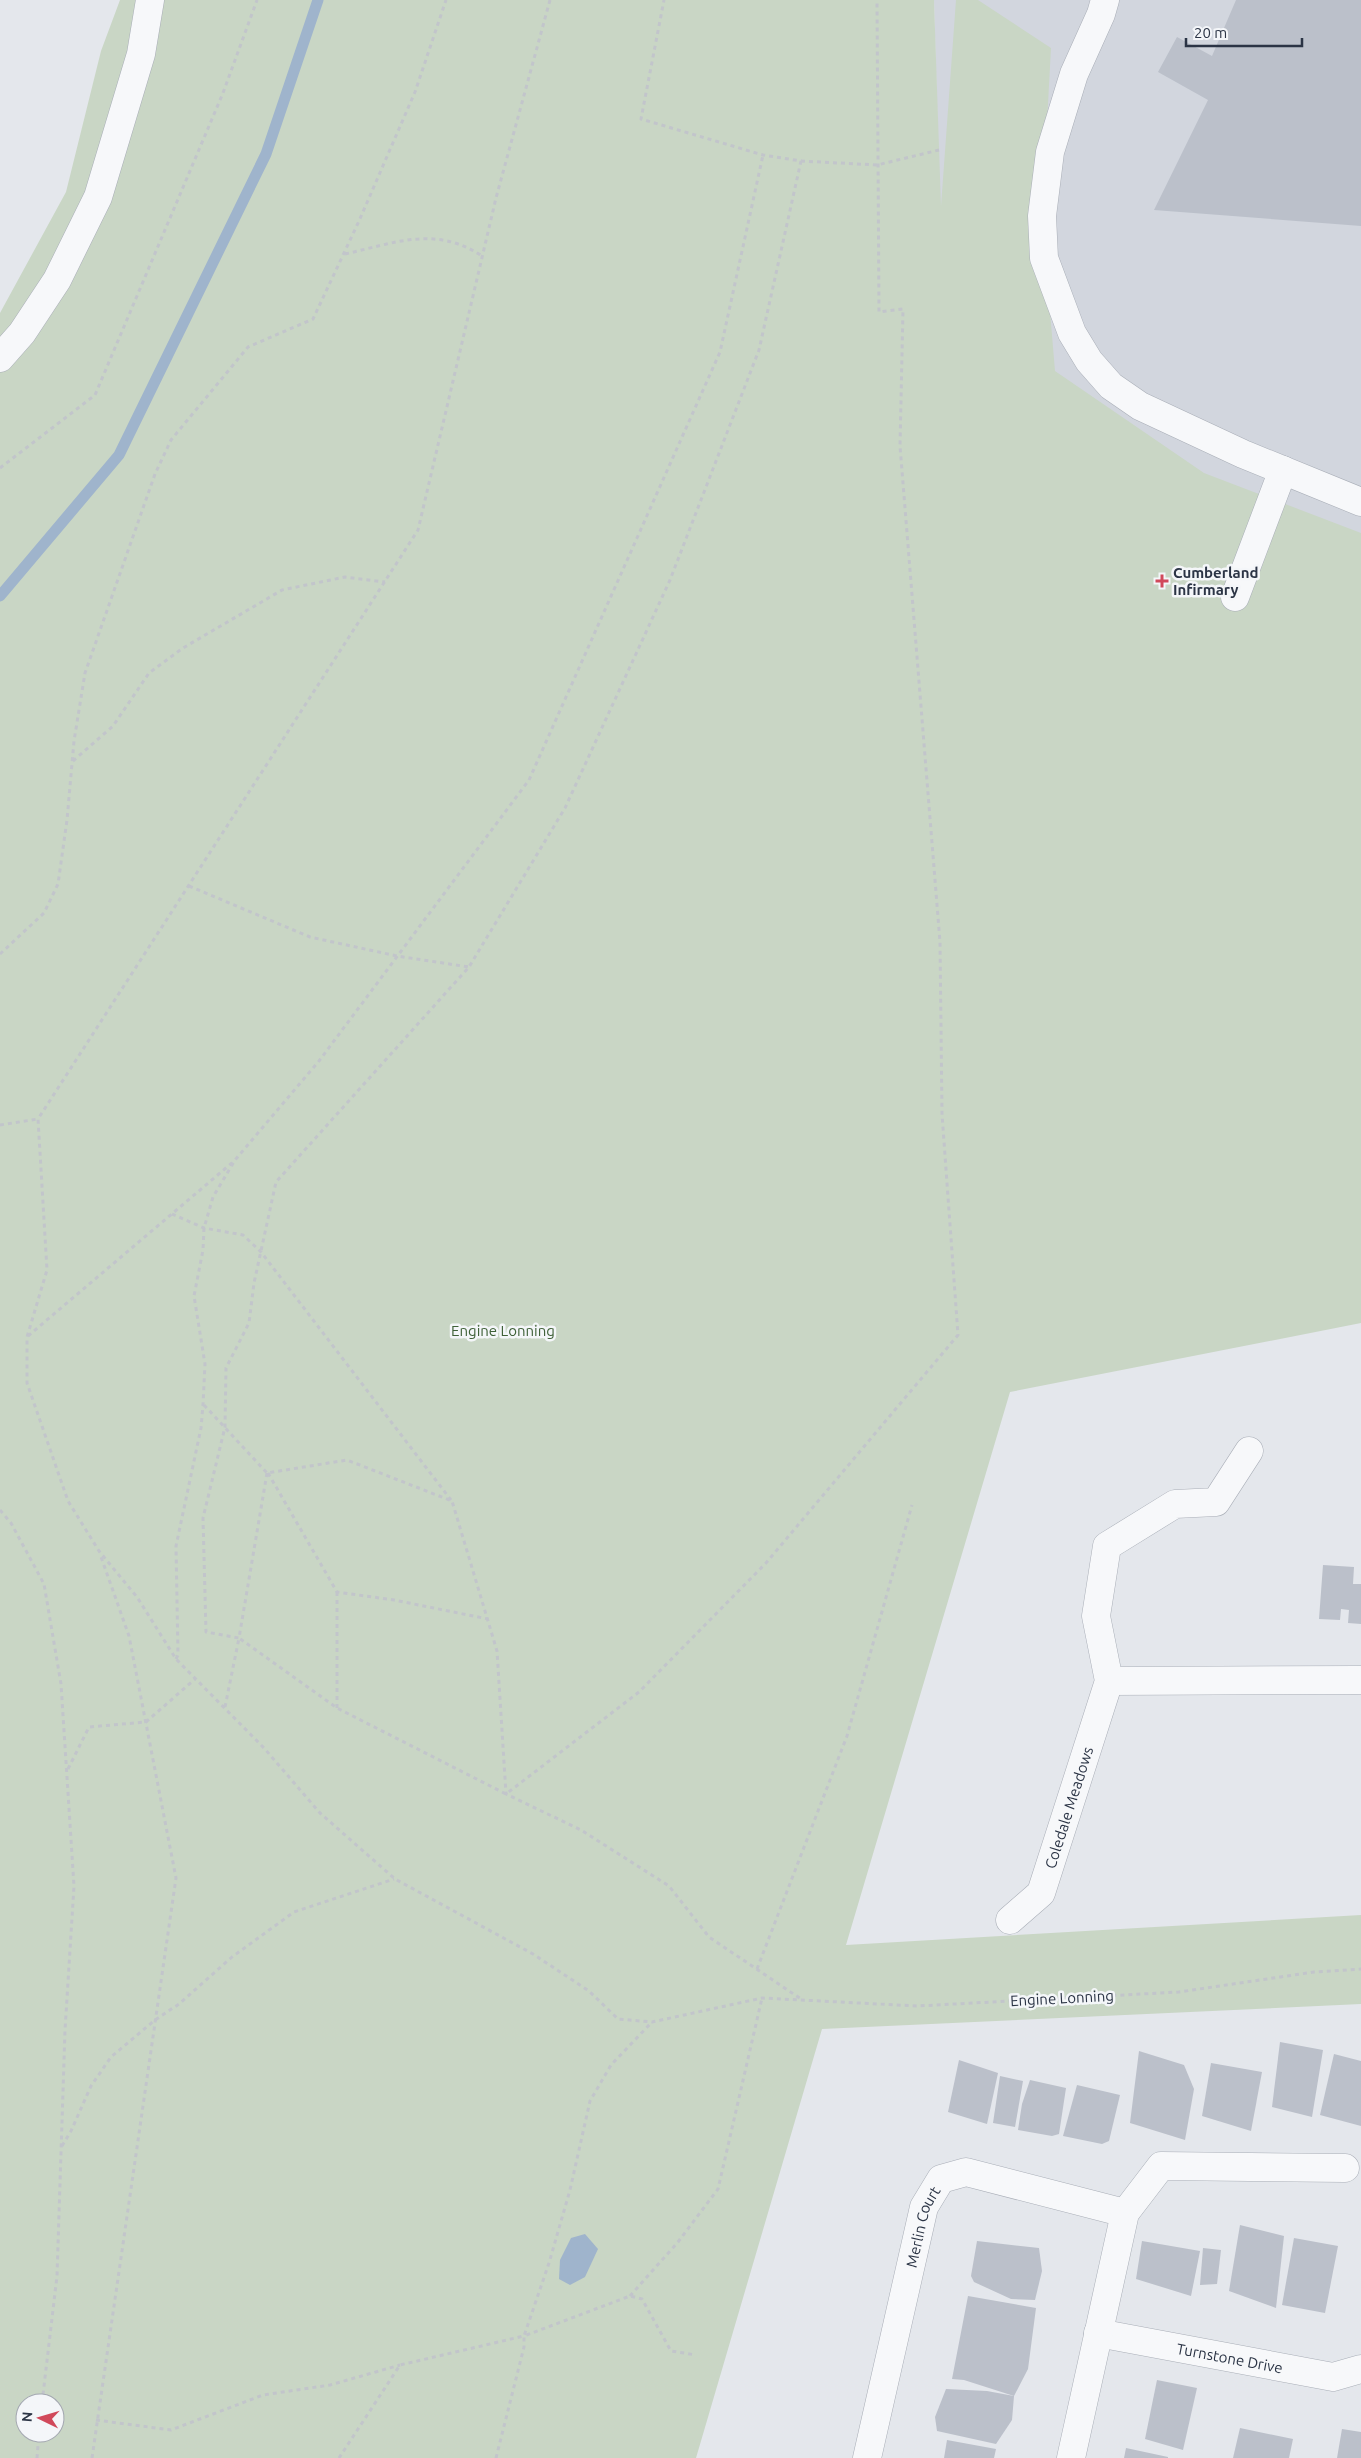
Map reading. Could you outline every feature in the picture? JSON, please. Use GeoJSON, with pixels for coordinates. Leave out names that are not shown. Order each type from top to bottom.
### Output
{"type":"FeatureCollection","features":[{"type":"Feature","properties":{"kind":"street"},"geometry":{"type":"LineString","coordinates":[[0,358],[22,333],[57,280],[98,197],[141,54],[150,0]]}},
{"type":"Feature","properties":{"kind":"street"},"geometry":{"type":"LineString","coordinates":[[1105,0],[1101,14],[1074,74],[1050,152],[1042,216],[1044,258],[1072,333],[1089,361],[1111,386],[1140,406],[1361,502]]}},
{"type":"Feature","properties":{"kind":"street"},"geometry":{"type":"LineString","coordinates":[[1234,597],[1284,470]]}},
{"type":"Feature","properties":{"kind":"street","name":"Coledale Meadows"},"geometry":{"type":"LineString","coordinates":[[1010,1920],[1041,1893],[1109,1681],[1096,1616],[1107,1546],[1175,1504],[1216,1502],[1249,1452]]}},
{"type":"Feature","properties":{"kind":"street"},"geometry":{"type":"LineString","coordinates":[[1109,1681],[1361,1680]]}},
{"type":"Feature","properties":{"kind":"street"},"geometry":{"type":"LineString","coordinates":[[1071,2458],[1124,2213],[1161,2166],[1345,2168]]}},
{"type":"Feature","properties":{"kind":"street","name":"Merlin Court"},"geometry":{"type":"LineString","coordinates":[[867,2458],[924,2207],[941,2179],[966,2172],[1124,2213]]}},
{"type":"Feature","properties":{"kind":"street","name":"Turnstone Drive"},"geometry":{"type":"LineString","coordinates":[[1098,2333],[1333,2377],[1361,2370]]}},
{"type":"Feature","properties":{"kind":"path"},"geometry":{"type":"LineString","coordinates":[[0,468],[95,395],[223,93],[257,0]]}},
{"type":"Feature","properties":{"kind":"path"},"geometry":{"type":"LineString","coordinates":[[0,954],[44,912],[58,884],[72,761],[85,673],[155,474],[171,440],[216,382],[248,348],[313,319],[344,254],[415,92],[446,0]]}},
{"type":"Feature","properties":{"kind":"path"},"geometry":{"type":"LineString","coordinates":[[92,2458],[176,1878],[129,1636],[99,1551],[68,1501],[27,1383],[27,1337],[47,1270],[38,1119],[418,530],[482,256],[550,0]]}},
{"type":"Feature","properties":{"kind":"path"},"geometry":{"type":"LineString","coordinates":[[664,0],[641,118],[763,155],[801,161],[877,165],[939,150]]}},
{"type":"Feature","properties":{"kind":"path"},"geometry":{"type":"LineString","coordinates":[[506,1794],[639,1692],[760,1570],[958,1335],[942,1114],[940,942],[900,446],[903,309],[879,312],[877,0]]}},
{"type":"Feature","properties":{"kind":"path"},"geometry":{"type":"LineString","coordinates":[[27,1337],[235,1160],[319,1061],[529,780],[720,352],[763,155]]}},
{"type":"Feature","properties":{"kind":"path"},"geometry":{"type":"LineString","coordinates":[[801,161],[759,350],[670,580],[564,808],[469,967],[276,1182],[260,1252],[249,1323],[226,1368],[225,1427],[203,1518],[206,1632],[238,1638],[337,1708],[581,1830],[669,1886],[709,1937],[801,1999]]}},
{"type":"Feature","properties":{"kind":"path"},"geometry":{"type":"LineString","coordinates":[[344,254],[419,238],[454,241],[482,256]]}},
{"type":"Feature","properties":{"kind":"path"},"geometry":{"type":"LineString","coordinates":[[72,761],[113,726],[149,673],[183,648],[282,590],[345,577],[385,582]]}},
{"type":"Feature","properties":{"kind":"path"},"geometry":{"type":"LineString","coordinates":[[189,886],[310,937],[398,956],[469,967]]}},
{"type":"Feature","properties":{"kind":"path"},"geometry":{"type":"LineString","coordinates":[[0,1125],[38,1119]]}},
{"type":"Feature","properties":{"kind":"path"},"geometry":{"type":"LineString","coordinates":[[176,1659],[178,1655],[176,1546],[202,1428],[204,1405],[205,1364],[194,1296],[203,1250],[204,1228],[213,1197],[235,1160]]}},
{"type":"Feature","properties":{"kind":"path"},"geometry":{"type":"LineString","coordinates":[[172,1214],[204,1228],[243,1236],[260,1252],[452,1501],[497,1651],[506,1794]]}},
{"type":"Feature","properties":{"kind":"path"},"geometry":{"type":"LineString","coordinates":[[204,1405],[267,1473],[337,1592],[337,1708]]}},
{"type":"Feature","properties":{"kind":"path"},"geometry":{"type":"LineString","coordinates":[[267,1473],[347,1460],[452,1501]]}},
{"type":"Feature","properties":{"kind":"path"},"geometry":{"type":"LineString","coordinates":[[225,1707],[267,1473]]}},
{"type":"Feature","properties":{"kind":"path"},"geometry":{"type":"LineString","coordinates":[[757,1969],[847,1736],[912,1506]]}},
{"type":"Feature","properties":{"kind":"path"},"geometry":{"type":"LineString","coordinates":[[0,1510],[11,1523],[44,1584],[61,1684],[74,1886],[65,2030],[57,2276],[43,2393]]}},
{"type":"Feature","properties":{"kind":"path","name":"Engine Lonning"},"geometry":{"type":"LineString","coordinates":[[99,1551],[137,1597],[176,1659],[225,1707],[320,1813],[395,1879],[533,1954],[589,1991],[618,2019],[652,2022],[762,1998],[917,2006],[1179,1992],[1314,1972],[1361,1969]]}},
{"type":"Feature","properties":{"kind":"path"},"geometry":{"type":"LineString","coordinates":[[337,1592],[394,1600],[488,1619]]}},
{"type":"Feature","properties":{"kind":"path"},"geometry":{"type":"LineString","coordinates":[[68,1770],[89,1727],[146,1722],[195,1679]]}},
{"type":"Feature","properties":{"kind":"path"},"geometry":{"type":"LineString","coordinates":[[62,2146],[71,2131],[91,2086],[111,2057],[155,2020],[179,2004],[232,1957],[294,1912],[395,1879]]}},
{"type":"Feature","properties":{"kind":"path"},"geometry":{"type":"LineString","coordinates":[[96,2420],[171,2430],[263,2395],[330,2385],[400,2365],[524,2336],[630,2296],[678,2242],[718,2190],[762,1998]]}},
{"type":"Feature","properties":{"kind":"path"},"geometry":{"type":"LineString","coordinates":[[496,2458],[524,2347],[524,2336],[562,2217],[590,2101],[611,2065],[652,2022]]}},
{"type":"Feature","properties":{"kind":"path"},"geometry":{"type":"LineString","coordinates":[[630,2296],[642,2299],[671,2351],[696,2355]]}},
{"type":"Feature","properties":{"kind":"path"},"geometry":{"type":"LineString","coordinates":[[339,2458],[400,2365]]}},
{"type":"Feature","properties":{"kind":"path"},"geometry":{"type":"LineString","coordinates":[[37,2458],[38,2443]]}},
{"type":"Feature","properties":{"kind":"shaded area","name":"Cumberland Infirmary"},"geometry":{"type":"Polygon","coordinates":[[[934,0],[1361,0],[1361,1323],[940,213],[934,0]]]}},
{"type":"Feature","properties":{"kind":"green space","name":"Engine Lonning"},"geometry":{"type":"Polygon","coordinates":[[[120,0],[934,0],[941,206],[956,0],[978,0],[1051,48],[1042,216],[1055,371],[1204,473],[1361,533],[1361,1323],[1010,1392],[846,1945],[1361,1915],[1361,2004],[822,2029],[696,2458],[0,2458],[0,313],[66,192],[101,51],[120,0]]]}},
{"type":"Feature","properties":{"kind":"water"},"geometry":{"type":"Polygon","coordinates":[[[585,2234],[598,2249],[585,2277],[570,2285],[559,2279],[560,2260],[571,2238],[585,2234]]]}},
{"type":"Feature","properties":{"kind":"building"},"geometry":{"type":"Polygon","coordinates":[[[1236,0],[1361,0],[1361,226],[1154,210],[1208,100],[1158,72],[1177,37],[1212,56],[1236,0]]]}},
{"type":"Feature","properties":{"kind":"building"},"geometry":{"type":"Polygon","coordinates":[[[1323,1565],[1354,1567],[1353,1584],[1361,1584],[1361,1624],[1348,1623],[1349,1610],[1341,1609],[1340,1620],[1319,1619],[1323,1565]]]}},
{"type":"Feature","properties":{"kind":"building"},"geometry":{"type":"Polygon","coordinates":[[[1280,2042],[1323,2050],[1312,2117],[1272,2107],[1280,2042]]]}},
{"type":"Feature","properties":{"kind":"building"},"geometry":{"type":"Polygon","coordinates":[[[1139,2051],[1184,2065],[1194,2089],[1185,2140],[1130,2123],[1139,2051]]]}},
{"type":"Feature","properties":{"kind":"building"},"geometry":{"type":"Polygon","coordinates":[[[1334,2054],[1361,2061],[1361,2126],[1320,2115],[1334,2054]]]}},
{"type":"Feature","properties":{"kind":"building"},"geometry":{"type":"Polygon","coordinates":[[[959,2060],[998,2073],[987,2124],[948,2112],[959,2060]]]}},
{"type":"Feature","properties":{"kind":"building"},"geometry":{"type":"Polygon","coordinates":[[[1211,2063],[1262,2072],[1251,2131],[1202,2116],[1211,2063]]]}},
{"type":"Feature","properties":{"kind":"building"},"geometry":{"type":"Polygon","coordinates":[[[1000,2076],[1023,2081],[1015,2127],[993,2123],[1000,2076]]]}},
{"type":"Feature","properties":{"kind":"building"},"geometry":{"type":"Polygon","coordinates":[[[1030,2080],[1066,2088],[1059,2134],[1052,2136],[1018,2130],[1022,2104],[1030,2080]]]}},
{"type":"Feature","properties":{"kind":"building"},"geometry":{"type":"Polygon","coordinates":[[[1077,2085],[1120,2095],[1109,2141],[1102,2144],[1063,2136],[1077,2085]]]}},
{"type":"Feature","properties":{"kind":"building"},"geometry":{"type":"Polygon","coordinates":[[[1240,2225],[1284,2236],[1276,2308],[1229,2291],[1240,2225]]]}},
{"type":"Feature","properties":{"kind":"building"},"geometry":{"type":"Polygon","coordinates":[[[1294,2238],[1338,2246],[1325,2313],[1282,2305],[1294,2238]]]}},
{"type":"Feature","properties":{"kind":"building"},"geometry":{"type":"Polygon","coordinates":[[[977,2241],[1039,2248],[1042,2271],[1035,2300],[1011,2299],[974,2282],[971,2276],[977,2241]]]}},
{"type":"Feature","properties":{"kind":"building"},"geometry":{"type":"Polygon","coordinates":[[[1142,2241],[1200,2251],[1191,2296],[1136,2279],[1142,2241]]]}},
{"type":"Feature","properties":{"kind":"building"},"geometry":{"type":"Polygon","coordinates":[[[1203,2248],[1221,2250],[1217,2284],[1200,2285],[1203,2248]]]}},
{"type":"Feature","properties":{"kind":"building"},"geometry":{"type":"Polygon","coordinates":[[[968,2296],[1036,2308],[1028,2369],[1014,2396],[964,2380],[952,2379],[968,2296]]]}},
{"type":"Feature","properties":{"kind":"building"},"geometry":{"type":"Polygon","coordinates":[[[1157,2380],[1197,2388],[1183,2450],[1145,2439],[1157,2380]]]}},
{"type":"Feature","properties":{"kind":"building"},"geometry":{"type":"Polygon","coordinates":[[[946,2389],[987,2391],[1014,2396],[1012,2420],[996,2444],[937,2431],[935,2417],[946,2389]]]}},
{"type":"Feature","properties":{"kind":"building"},"geometry":{"type":"Polygon","coordinates":[[[1240,2428],[1293,2439],[1289,2458],[1233,2458],[1240,2428]]]}},
{"type":"Feature","properties":{"kind":"building"},"geometry":{"type":"Polygon","coordinates":[[[1342,2429],[1361,2432],[1361,2458],[1337,2458],[1342,2429]]]}},
{"type":"Feature","properties":{"kind":"building"},"geometry":{"type":"Polygon","coordinates":[[[947,2440],[996,2449],[994,2458],[944,2458],[947,2440]]]}},
{"type":"Feature","properties":{"kind":"building"},"geometry":{"type":"Polygon","coordinates":[[[1126,2448],[1168,2457],[1168,2458],[1124,2458],[1126,2448]]]}},
{"type":"Feature","properties":{"kind":"waterway"},"geometry":{"type":"LineString","coordinates":[[0,596],[119,455],[266,154],[318,0]]}},
{"type":"Feature","properties":{"kind":"place","name":"Cumberland Infirmary"},"geometry":{"type":"Point","coordinates":[1162,581]}}]}
